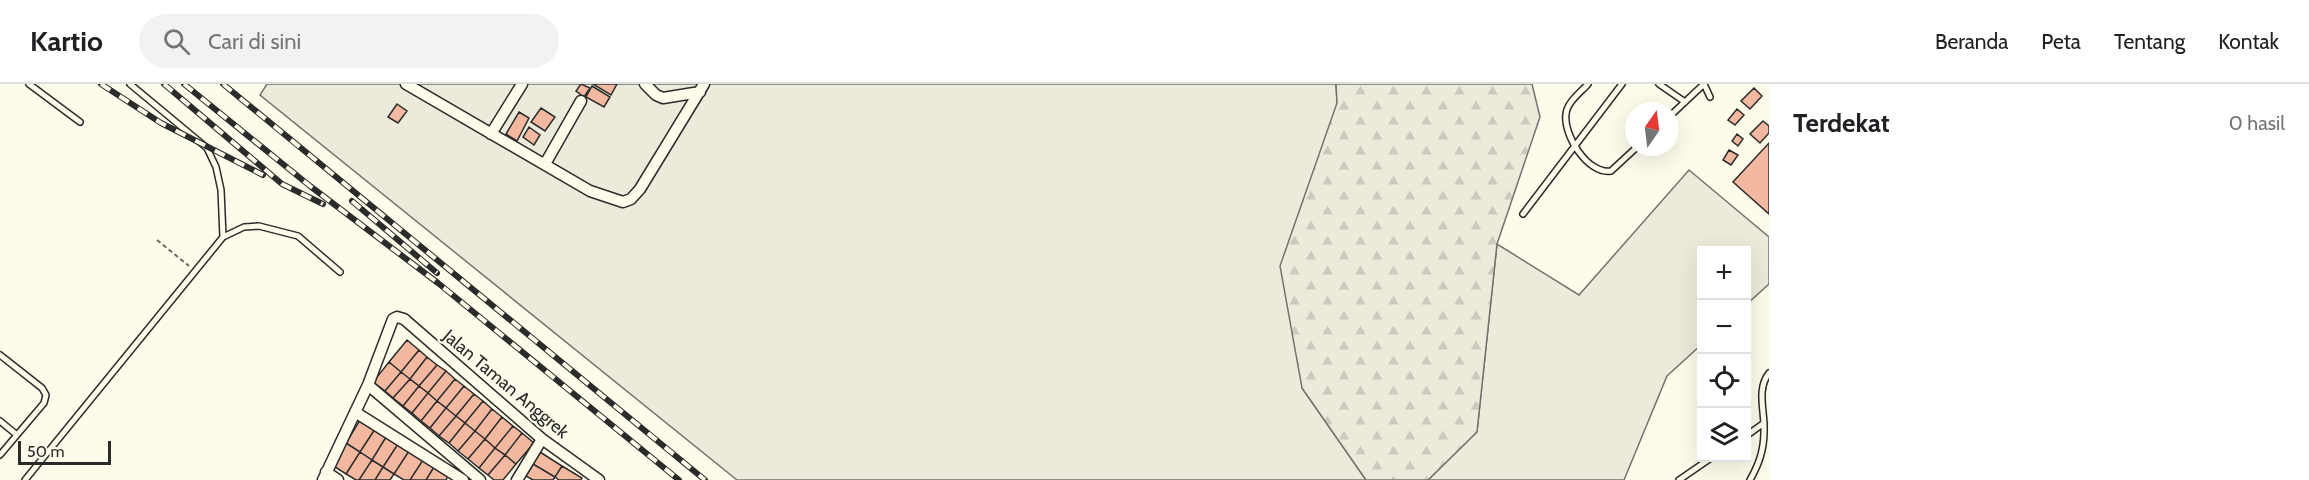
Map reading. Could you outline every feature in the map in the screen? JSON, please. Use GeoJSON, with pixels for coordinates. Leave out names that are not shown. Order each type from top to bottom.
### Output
{"type":"FeatureCollection","features":[{"type":"Feature","properties":{"kind":"street"},"geometry":{"type":"LineString","coordinates":[[406,84],[590,190],[609,199],[623,202],[631,199],[660,158],[702,88]]}},
{"type":"Feature","properties":{"kind":"street"},"geometry":{"type":"LineString","coordinates":[[491,134],[522,84]]}},
{"type":"Feature","properties":{"kind":"street"},"geometry":{"type":"LineString","coordinates":[[645,84],[663,98],[702,88]]}},
{"type":"Feature","properties":{"kind":"street"},"geometry":{"type":"LineString","coordinates":[[545,165],[581,101]]}},
{"type":"Feature","properties":{"kind":"street","name":"Jalan Taman Anggrek"},"geometry":{"type":"LineString","coordinates":[[368,385],[393,319],[397,317],[404,319],[542,440],[598,480]]}},
{"type":"Feature","properties":{"kind":"street"},"geometry":{"type":"LineString","coordinates":[[338,480],[325,476],[368,385],[480,480]]}},
{"type":"Feature","properties":{"kind":"street"},"geometry":{"type":"LineString","coordinates":[[355,412],[463,480]]}},
{"type":"Feature","properties":{"kind":"street"},"geometry":{"type":"LineString","coordinates":[[517,480],[542,440]]}},
{"type":"Feature","properties":{"kind":"lane"},"geometry":{"type":"LineString","coordinates":[[29,84],[80,122]]}},
{"type":"Feature","properties":{"kind":"lane"},"geometry":{"type":"LineString","coordinates":[[130,84],[207,148],[216,167],[221,190],[223,237]]}},
{"type":"Feature","properties":{"kind":"lane"},"geometry":{"type":"LineString","coordinates":[[1588,84],[1569,104],[1566,113],[1567,126],[1575,148],[1600,171],[1606,172],[1611,171],[1627,156]]}},
{"type":"Feature","properties":{"kind":"lane"},"geometry":{"type":"LineString","coordinates":[[1523,214],[1622,84]]}},
{"type":"Feature","properties":{"kind":"lane"},"geometry":{"type":"LineString","coordinates":[[1659,84],[1685,102]]}},
{"type":"Feature","properties":{"kind":"lane"},"geometry":{"type":"LineString","coordinates":[[1679,108],[1704,84],[1710,97]]}},
{"type":"Feature","properties":{"kind":"lane"},"geometry":{"type":"LineString","coordinates":[[25,480],[223,237],[244,227],[259,226],[298,236],[340,272]]}},
{"type":"Feature","properties":{"kind":"lane"},"geometry":{"type":"LineString","coordinates":[[0,355],[42,388],[46,396],[44,403],[0,455]]}},
{"type":"Feature","properties":{"kind":"lane"},"geometry":{"type":"LineString","coordinates":[[1750,480],[1762,458],[1764,423],[1762,386],[1769,373]]}},
{"type":"Feature","properties":{"kind":"lane"},"geometry":{"type":"LineString","coordinates":[[0,422],[17,435]]}},
{"type":"Feature","properties":{"kind":"lane"},"geometry":{"type":"LineString","coordinates":[[1751,432],[1764,423]]}},
{"type":"Feature","properties":{"kind":"lane"},"geometry":{"type":"LineString","coordinates":[[1679,480],[1705,462]]}},
{"type":"Feature","properties":{"kind":"path"},"geometry":{"type":"LineString","coordinates":[[157,240],[196,272]]}},
{"type":"Feature","properties":{"kind":"green space"},"geometry":{"type":"Polygon","coordinates":[[[267,84],[1336,84],[1337,103],[1302,388],[1366,480],[737,480],[260,95],[267,84]]]}},
{"type":"Feature","properties":{"kind":"green space"},"geometry":{"type":"Polygon","coordinates":[[[1336,84],[1532,84],[1540,117],[1497,244],[1477,432],[1428,480],[1366,480],[1302,388],[1280,266],[1337,103],[1336,84]]]}},
{"type":"Feature","properties":{"kind":"green space"},"geometry":{"type":"Polygon","coordinates":[[[1689,170],[1769,237],[1769,284],[1751,300],[1751,246],[1697,246],[1697,349],[1667,376],[1624,480],[1428,480],[1477,432],[1497,244],[1579,295],[1689,170]]]}},
{"type":"Feature","properties":{"kind":"building"},"geometry":{"type":"Polygon","coordinates":[[[581,84],[590,88],[584,97],[576,91],[581,84]]]}},
{"type":"Feature","properties":{"kind":"building"},"geometry":{"type":"Polygon","coordinates":[[[593,84],[617,84],[611,95],[593,84]]]}},
{"type":"Feature","properties":{"kind":"building"},"geometry":{"type":"Polygon","coordinates":[[[592,86],[610,97],[604,107],[586,97],[592,86]]]}},
{"type":"Feature","properties":{"kind":"building"},"geometry":{"type":"Polygon","coordinates":[[[1754,88],[1762,96],[1750,109],[1741,101],[1754,88]]]}},
{"type":"Feature","properties":{"kind":"building"},"geometry":{"type":"Polygon","coordinates":[[[397,104],[407,111],[398,123],[388,117],[397,104]]]}},
{"type":"Feature","properties":{"kind":"building"},"geometry":{"type":"Polygon","coordinates":[[[541,108],[555,117],[545,131],[531,122],[541,108]]]}},
{"type":"Feature","properties":{"kind":"building"},"geometry":{"type":"Polygon","coordinates":[[[1737,109],[1744,115],[1735,125],[1728,120],[1737,109]]]}},
{"type":"Feature","properties":{"kind":"building"},"geometry":{"type":"Polygon","coordinates":[[[519,112],[529,118],[517,141],[506,134],[519,112]]]}},
{"type":"Feature","properties":{"kind":"building"},"geometry":{"type":"Polygon","coordinates":[[[1763,121],[1769,126],[1769,133],[1760,143],[1750,134],[1763,121]]]}},
{"type":"Feature","properties":{"kind":"building"},"geometry":{"type":"Polygon","coordinates":[[[529,127],[540,135],[534,145],[523,137],[529,127]]]}},
{"type":"Feature","properties":{"kind":"building"},"geometry":{"type":"Polygon","coordinates":[[[1737,134],[1743,139],[1738,146],[1732,141],[1737,134]]]}},
{"type":"Feature","properties":{"kind":"building"},"geometry":{"type":"Polygon","coordinates":[[[1769,143],[1769,214],[1733,182],[1769,143]]]}},
{"type":"Feature","properties":{"kind":"building"},"geometry":{"type":"Polygon","coordinates":[[[1729,150],[1738,155],[1731,165],[1723,160],[1729,150]]]}},
{"type":"Feature","properties":{"kind":"building"},"geometry":{"type":"Polygon","coordinates":[[[407,340],[419,350],[401,372],[389,362],[407,340]]]}},
{"type":"Feature","properties":{"kind":"building"},"geometry":{"type":"Polygon","coordinates":[[[419,350],[427,357],[410,379],[401,372],[419,350]]]}},
{"type":"Feature","properties":{"kind":"building"},"geometry":{"type":"Polygon","coordinates":[[[427,357],[437,365],[419,386],[410,379],[427,357]]]}},
{"type":"Feature","properties":{"kind":"building"},"geometry":{"type":"Polygon","coordinates":[[[389,362],[401,372],[385,391],[373,382],[389,362]]]}},
{"type":"Feature","properties":{"kind":"building"},"geometry":{"type":"Polygon","coordinates":[[[437,365],[446,371],[428,393],[419,386],[437,365]]]}},
{"type":"Feature","properties":{"kind":"building"},"geometry":{"type":"Polygon","coordinates":[[[446,371],[455,379],[437,401],[428,393],[446,371]]]}},
{"type":"Feature","properties":{"kind":"building"},"geometry":{"type":"Polygon","coordinates":[[[401,372],[410,379],[393,398],[385,391],[401,372]]]}},
{"type":"Feature","properties":{"kind":"building"},"geometry":{"type":"Polygon","coordinates":[[[410,379],[419,386],[403,406],[393,398],[410,379]]]}},
{"type":"Feature","properties":{"kind":"building"},"geometry":{"type":"Polygon","coordinates":[[[455,379],[464,386],[446,408],[437,401],[455,379]]]}},
{"type":"Feature","properties":{"kind":"building"},"geometry":{"type":"Polygon","coordinates":[[[419,386],[428,393],[412,413],[403,406],[419,386]]]}},
{"type":"Feature","properties":{"kind":"building"},"geometry":{"type":"Polygon","coordinates":[[[464,386],[474,394],[456,416],[446,408],[464,386]]]}},
{"type":"Feature","properties":{"kind":"building"},"geometry":{"type":"Polygon","coordinates":[[[428,393],[437,401],[421,421],[412,413],[428,393]]]}},
{"type":"Feature","properties":{"kind":"building"},"geometry":{"type":"Polygon","coordinates":[[[474,394],[483,401],[465,423],[456,416],[474,394]]]}},
{"type":"Feature","properties":{"kind":"building"},"geometry":{"type":"Polygon","coordinates":[[[437,401],[446,408],[430,428],[421,421],[437,401]]]}},
{"type":"Feature","properties":{"kind":"building"},"geometry":{"type":"Polygon","coordinates":[[[483,401],[492,409],[475,431],[465,423],[483,401]]]}},
{"type":"Feature","properties":{"kind":"building"},"geometry":{"type":"Polygon","coordinates":[[[446,408],[456,416],[439,436],[430,428],[446,408]]]}},
{"type":"Feature","properties":{"kind":"building"},"geometry":{"type":"Polygon","coordinates":[[[492,409],[502,417],[485,439],[475,431],[492,409]]]}},
{"type":"Feature","properties":{"kind":"building"},"geometry":{"type":"Polygon","coordinates":[[[456,416],[465,423],[449,443],[439,436],[456,416]]]}},
{"type":"Feature","properties":{"kind":"building"},"geometry":{"type":"Polygon","coordinates":[[[502,417],[513,426],[495,448],[485,439],[502,417]]]}},
{"type":"Feature","properties":{"kind":"building"},"geometry":{"type":"Polygon","coordinates":[[[360,420],[375,429],[360,452],[346,443],[360,420]]]}},
{"type":"Feature","properties":{"kind":"building"},"geometry":{"type":"Polygon","coordinates":[[[465,423],[475,431],[458,451],[449,443],[465,423]]]}},
{"type":"Feature","properties":{"kind":"building"},"geometry":{"type":"Polygon","coordinates":[[[513,426],[522,433],[505,455],[495,448],[513,426]]]}},
{"type":"Feature","properties":{"kind":"building"},"geometry":{"type":"Polygon","coordinates":[[[375,429],[386,437],[372,460],[360,452],[375,429]]]}},
{"type":"Feature","properties":{"kind":"building"},"geometry":{"type":"Polygon","coordinates":[[[475,431],[485,439],[468,459],[458,451],[475,431]]]}},
{"type":"Feature","properties":{"kind":"building"},"geometry":{"type":"Polygon","coordinates":[[[522,433],[534,443],[516,464],[505,455],[522,433]]]}},
{"type":"Feature","properties":{"kind":"building"},"geometry":{"type":"Polygon","coordinates":[[[386,437],[398,444],[383,467],[372,460],[386,437]]]}},
{"type":"Feature","properties":{"kind":"building"},"geometry":{"type":"Polygon","coordinates":[[[485,439],[495,448],[479,468],[468,459],[485,439]]]}},
{"type":"Feature","properties":{"kind":"building"},"geometry":{"type":"Polygon","coordinates":[[[346,443],[360,452],[346,474],[332,465],[346,443]]]}},
{"type":"Feature","properties":{"kind":"building"},"geometry":{"type":"Polygon","coordinates":[[[398,444],[409,451],[394,474],[383,467],[398,444]]]}},
{"type":"Feature","properties":{"kind":"building"},"geometry":{"type":"Polygon","coordinates":[[[495,448],[505,455],[488,475],[479,468],[495,448]]]}},
{"type":"Feature","properties":{"kind":"building"},"geometry":{"type":"Polygon","coordinates":[[[409,451],[423,460],[410,480],[404,480],[394,474],[409,451]]]}},
{"type":"Feature","properties":{"kind":"building"},"geometry":{"type":"Polygon","coordinates":[[[360,452],[372,460],[359,480],[356,480],[346,474],[360,452]]]}},
{"type":"Feature","properties":{"kind":"building"},"geometry":{"type":"Polygon","coordinates":[[[540,452],[562,466],[555,477],[533,464],[540,452]]]}},
{"type":"Feature","properties":{"kind":"building"},"geometry":{"type":"Polygon","coordinates":[[[505,455],[516,464],[503,480],[494,480],[488,475],[505,455]]]}},
{"type":"Feature","properties":{"kind":"building"},"geometry":{"type":"Polygon","coordinates":[[[372,460],[383,467],[375,480],[359,480],[372,460]]]}},
{"type":"Feature","properties":{"kind":"building"},"geometry":{"type":"Polygon","coordinates":[[[423,460],[434,467],[426,480],[410,480],[423,460]]]}},
{"type":"Feature","properties":{"kind":"building"},"geometry":{"type":"Polygon","coordinates":[[[533,464],[555,477],[553,480],[533,480],[526,476],[533,464]]]}},
{"type":"Feature","properties":{"kind":"building"},"geometry":{"type":"Polygon","coordinates":[[[562,466],[582,478],[581,480],[559,480],[555,477],[562,466]]]}},
{"type":"Feature","properties":{"kind":"building"},"geometry":{"type":"Polygon","coordinates":[[[383,467],[394,474],[390,480],[375,480],[383,467]]]}},
{"type":"Feature","properties":{"kind":"building"},"geometry":{"type":"Polygon","coordinates":[[[434,467],[448,476],[446,480],[426,480],[434,467]]]}},
{"type":"Feature","properties":{"kind":"railway"},"geometry":{"type":"LineString","coordinates":[[101,84],[161,123],[263,175]]}},
{"type":"Feature","properties":{"kind":"railway"},"geometry":{"type":"LineString","coordinates":[[164,84],[282,184],[323,204]]}},
{"type":"Feature","properties":{"kind":"railway"},"geometry":{"type":"LineString","coordinates":[[184,84],[310,186],[438,283],[679,480]]}},
{"type":"Feature","properties":{"kind":"railway"},"geometry":{"type":"LineString","coordinates":[[223,84],[705,480]]}},
{"type":"Feature","properties":{"kind":"railway"},"geometry":{"type":"LineString","coordinates":[[352,201],[437,273]]}}]}
